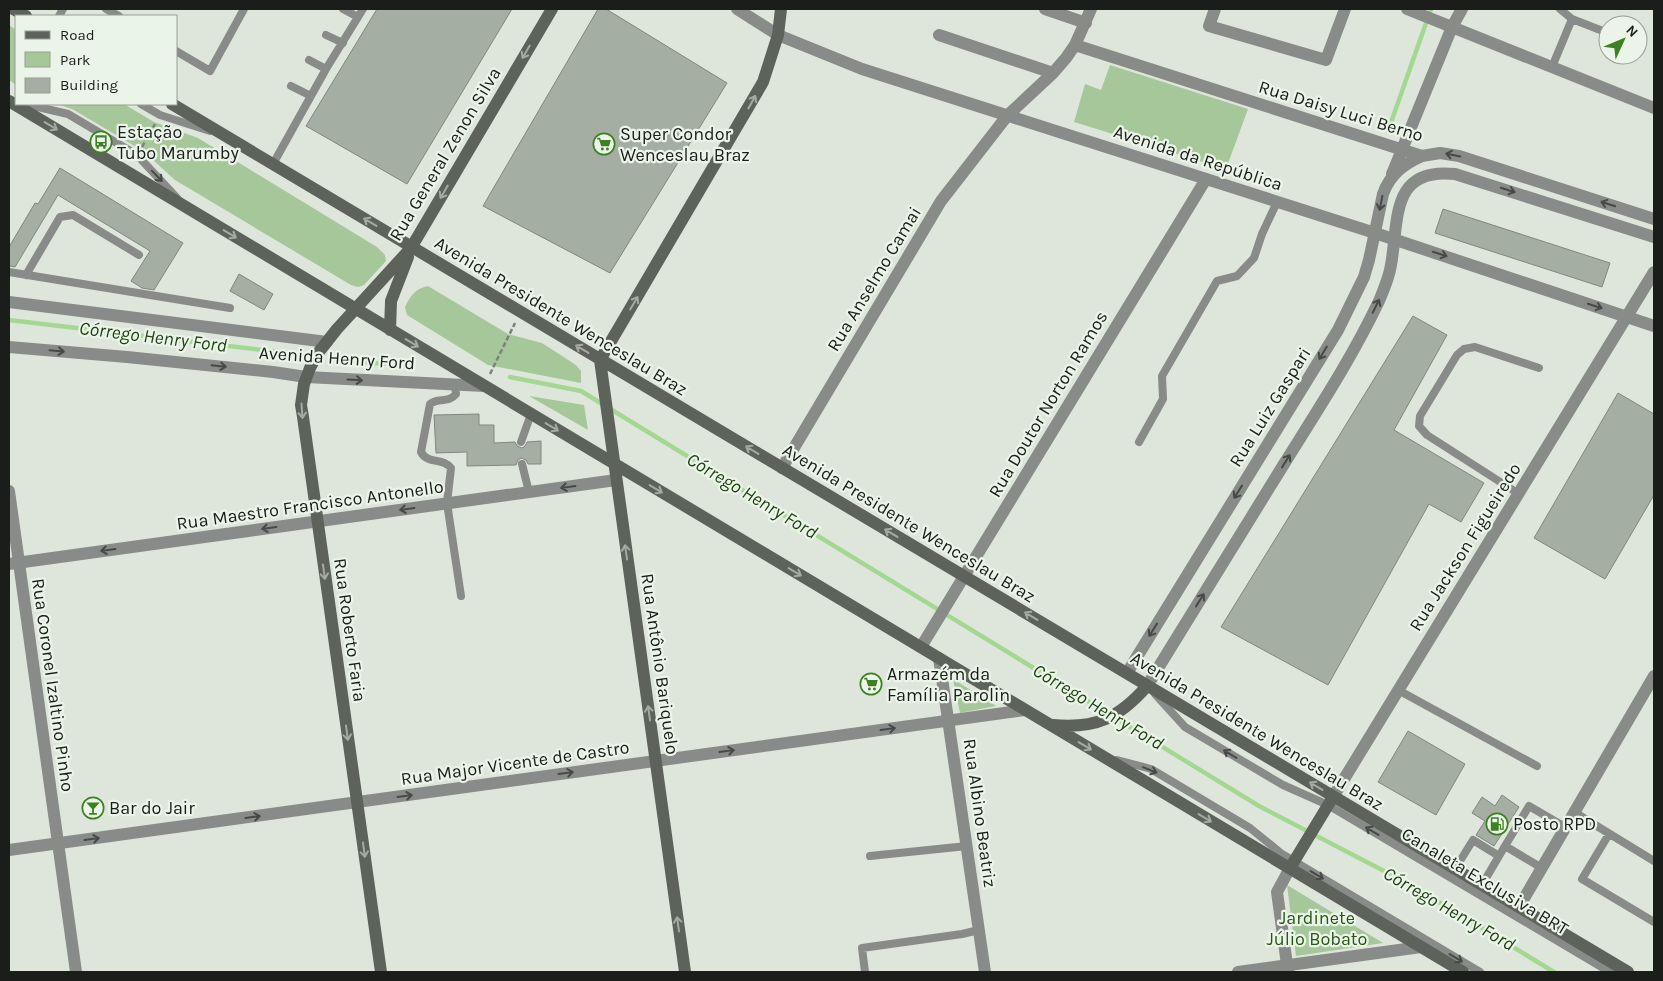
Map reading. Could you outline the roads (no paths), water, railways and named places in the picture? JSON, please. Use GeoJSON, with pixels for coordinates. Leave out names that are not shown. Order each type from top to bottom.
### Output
{"type":"FeatureCollection","features":[{"type":"Feature","properties":{"kind":"main road"},"geometry":{"type":"LineString","coordinates":[[13,9],[24,15]]}},
{"type":"Feature","properties":{"kind":"main road","name":"Rua General Zenon Silva"},"geometry":{"type":"LineString","coordinates":[[355,309],[412,248],[552,9]]}},
{"type":"Feature","properties":{"kind":"main road"},"geometry":{"type":"LineString","coordinates":[[600,360],[762,82],[778,35],[780,9]]}},
{"type":"Feature","properties":{"kind":"main road"},"geometry":{"type":"LineString","coordinates":[[17,105],[1103,757],[1294,862],[1421,947],[1463,972]]}},
{"type":"Feature","properties":{"kind":"main road","name":"Avenida Presidente Wenceslau Braz"},"geometry":{"type":"LineString","coordinates":[[174,105],[1127,673],[1144,689],[1329,804],[1455,869],[1628,972]]}},
{"type":"Feature","properties":{"kind":"main road"},"geometry":{"type":"LineString","coordinates":[[390,330],[391,301],[412,248]]}},
{"type":"Feature","properties":{"kind":"main road","name":"Rua Roberto Faria"},"geometry":{"type":"LineString","coordinates":[[355,309],[318,354],[306,377],[301,405],[381,972]]}},
{"type":"Feature","properties":{"kind":"main road","name":"Rua Antônio Bariquelo"},"geometry":{"type":"LineString","coordinates":[[600,360],[685,972]]}},
{"type":"Feature","properties":{"kind":"main road"},"geometry":{"type":"LineString","coordinates":[[1050,725],[1072,727],[1098,723],[1122,711],[1144,689]]}},
{"type":"Feature","properties":{"kind":"main road"},"geometry":{"type":"LineString","coordinates":[[1294,862],[1329,804]]}},
{"type":"Feature","properties":{"kind":"street","name":"Avenida da República"},"geometry":{"type":"LineString","coordinates":[[737,9],[778,35],[862,69],[1394,239],[1654,326]]}},
{"type":"Feature","properties":{"kind":"street"},"geometry":{"type":"LineString","coordinates":[[1045,9],[1086,22]]}},
{"type":"Feature","properties":{"kind":"street","name":"Rua Anselmo Camai"},"geometry":{"type":"LineString","coordinates":[[782,468],[941,201],[1007,116],[1053,73],[1075,44],[1091,9]]}},
{"type":"Feature","properties":{"kind":"street"},"geometry":{"type":"LineString","coordinates":[[1215,9],[1209,26],[1326,60],[1346,9]]}},
{"type":"Feature","properties":{"kind":"street"},"geometry":{"type":"LineString","coordinates":[[1407,9],[1654,108]]}},
{"type":"Feature","properties":{"kind":"street","name":"Rua Luiz Gaspari"},"geometry":{"type":"LineString","coordinates":[[1127,673],[1338,330],[1364,277],[1383,194],[1452,27],[1462,9]]}},
{"type":"Feature","properties":{"kind":"street"},"geometry":{"type":"LineString","coordinates":[[939,35],[1053,73]]}},
{"type":"Feature","properties":{"kind":"street","name":"Rua Daisy Luci Berno"},"geometry":{"type":"LineString","coordinates":[[1075,44],[1402,150],[1422,156],[1440,153],[1459,156],[1654,219]]}},
{"type":"Feature","properties":{"kind":"street"},"geometry":{"type":"LineString","coordinates":[[1391,177],[1405,165],[1422,156]]}},
{"type":"Feature","properties":{"kind":"street"},"geometry":{"type":"LineString","coordinates":[[1144,689],[1355,348],[1386,284],[1391,264],[1398,210],[1404,193],[1410,185],[1427,175],[1444,172],[1467,176],[1654,236]]}},
{"type":"Feature","properties":{"kind":"street","name":"Rua Doutor Norton Ramos"},"geometry":{"type":"LineString","coordinates":[[921,647],[1206,179]]}},
{"type":"Feature","properties":{"kind":"street","name":"Rua Jackson Figueiredo"},"geometry":{"type":"LineString","coordinates":[[1329,804],[1654,272]]}},
{"type":"Feature","properties":{"kind":"street","name":"Avenida Henry Ford"},"geometry":{"type":"LineString","coordinates":[[9,302],[326,342]]}},
{"type":"Feature","properties":{"kind":"street","name":"Avenida Henry Ford"},"geometry":{"type":"LineString","coordinates":[[9,347],[224,366],[306,377],[484,386]]}},
{"type":"Feature","properties":{"kind":"street","name":"Rua Maestro Francisco Antonello"},"geometry":{"type":"LineString","coordinates":[[14,563],[616,480]]}},
{"type":"Feature","properties":{"kind":"street","name":"Rua Coronel Izaltino Pinho"},"geometry":{"type":"LineString","coordinates":[[9,491],[14,563],[58,843],[76,972]]}},
{"type":"Feature","properties":{"kind":"street","name":"Rua Albino Beatriz"},"geometry":{"type":"LineString","coordinates":[[939,658],[985,972]]}},
{"type":"Feature","properties":{"kind":"street"},"geometry":{"type":"LineString","coordinates":[[1519,907],[1654,676]]}},
{"type":"Feature","properties":{"kind":"street","name":"Rua Major Vicente de Castro"},"geometry":{"type":"LineString","coordinates":[[9,850],[1025,710]]}},
{"type":"Feature","properties":{"kind":"street"},"geometry":{"type":"LineString","coordinates":[[1287,969],[1278,892],[1294,862]]}},
{"type":"Feature","properties":{"kind":"street"},"geometry":{"type":"LineString","coordinates":[[1238,972],[1287,969],[1421,947]]}},
{"type":"Feature","properties":{"kind":"lane"},"geometry":{"type":"LineString","coordinates":[[106,9],[117,15]]}},
{"type":"Feature","properties":{"kind":"lane"},"geometry":{"type":"LineString","coordinates":[[178,51],[210,71],[244,9]]}},
{"type":"Feature","properties":{"kind":"lane"},"geometry":{"type":"LineString","coordinates":[[343,9],[358,17]]}},
{"type":"Feature","properties":{"kind":"lane"},"geometry":{"type":"LineString","coordinates":[[273,164],[326,69],[363,9]]}},
{"type":"Feature","properties":{"kind":"lane"},"geometry":{"type":"LineString","coordinates":[[1560,9],[1572,19],[1598,29]]}},
{"type":"Feature","properties":{"kind":"lane"},"geometry":{"type":"LineString","coordinates":[[1552,67],[1572,19]]}},
{"type":"Feature","properties":{"kind":"lane"},"geometry":{"type":"LineString","coordinates":[[326,35],[342,43]]}},
{"type":"Feature","properties":{"kind":"lane"},"geometry":{"type":"LineString","coordinates":[[309,60],[326,69]]}},
{"type":"Feature","properties":{"kind":"lane"},"geometry":{"type":"LineString","coordinates":[[291,86],[311,96]]}},
{"type":"Feature","properties":{"kind":"lane"},"geometry":{"type":"LineString","coordinates":[[29,105],[68,114],[137,156],[188,209]]}},
{"type":"Feature","properties":{"kind":"lane"},"geometry":{"type":"LineString","coordinates":[[143,105],[160,115],[226,136]]}},
{"type":"Feature","properties":{"kind":"lane"},"geometry":{"type":"LineString","coordinates":[[1138,442],[1163,399],[1162,376],[1217,281],[1237,276],[1254,258],[1262,234],[1277,202]]}},
{"type":"Feature","properties":{"kind":"lane"},"geometry":{"type":"LineString","coordinates":[[26,275],[60,217],[73,215],[139,255]]}},
{"type":"Feature","properties":{"kind":"lane"},"geometry":{"type":"LineString","coordinates":[[9,272],[230,308]]}},
{"type":"Feature","properties":{"kind":"lane"},"geometry":{"type":"LineString","coordinates":[[1519,494],[1427,435],[1419,426],[1420,416],[1457,355],[1464,349],[1475,347],[1539,368]]}},
{"type":"Feature","properties":{"kind":"lane"},"geometry":{"type":"LineString","coordinates":[[455,384],[456,394],[453,398],[448,401],[434,401],[430,404],[421,452],[429,460],[443,461],[451,468],[447,503],[461,596]]}},
{"type":"Feature","properties":{"kind":"lane"},"geometry":{"type":"LineString","coordinates":[[521,442],[531,414]]}},
{"type":"Feature","properties":{"kind":"lane"},"geometry":{"type":"LineString","coordinates":[[522,464],[529,492]]}},
{"type":"Feature","properties":{"kind":"lane"},"geometry":{"type":"LineString","coordinates":[[1398,690],[1537,766]]}},
{"type":"Feature","properties":{"kind":"lane","name":"Canaleta Exclusiva BRT"},"geometry":{"type":"LineString","coordinates":[[1329,804],[1610,972]]}},
{"type":"Feature","properties":{"kind":"lane"},"geometry":{"type":"LineString","coordinates":[[1482,885],[1529,806],[1565,827]]}},
{"type":"Feature","properties":{"kind":"lane"},"geometry":{"type":"LineString","coordinates":[[1574,812],[1654,861]]}},
{"type":"Feature","properties":{"kind":"lane"},"geometry":{"type":"LineString","coordinates":[[1608,834],[1582,879],[1654,922]]}},
{"type":"Feature","properties":{"kind":"lane"},"geometry":{"type":"LineString","coordinates":[[1455,869],[1473,840],[1499,856]]}},
{"type":"Feature","properties":{"kind":"lane"},"geometry":{"type":"LineString","coordinates":[[870,856],[967,846]]}},
{"type":"Feature","properties":{"kind":"lane"},"geometry":{"type":"LineString","coordinates":[[1505,846],[1542,868]]}},
{"type":"Feature","properties":{"kind":"lane"},"geometry":{"type":"LineString","coordinates":[[1294,862],[1480,972]]}},
{"type":"Feature","properties":{"kind":"lane"},"geometry":{"type":"LineString","coordinates":[[865,972],[862,948],[979,930]]}},
{"type":"Feature","properties":{"kind":"waterway"},"geometry":{"type":"LineString","coordinates":[[1388,131],[1431,9]]}},
{"type":"Feature","properties":{"kind":"waterway","name":"Córrego Henry Ford"},"geometry":{"type":"LineString","coordinates":[[9,320],[297,354]]}},
{"type":"Feature","properties":{"kind":"waterway","name":"Córrego Henry Ford"},"geometry":{"type":"LineString","coordinates":[[331,358],[384,364]]}},
{"type":"Feature","properties":{"kind":"waterway","name":"Córrego Henry Ford"},"geometry":{"type":"LineString","coordinates":[[510,377],[581,391],[1259,806],[1411,885],[1554,972]]}},
{"type":"Feature","properties":{"kind":"place","name":"Estação Tubo Marumby"},"geometry":{"type":"Point","coordinates":[101,142]}},
{"type":"Feature","properties":{"kind":"place","name":"Super Condor Wenceslau Braz"},"geometry":{"type":"Point","coordinates":[604,144]}},
{"type":"Feature","properties":{"kind":"place","name":"Armazém da Família Parolin"},"geometry":{"type":"Point","coordinates":[871,684]}},
{"type":"Feature","properties":{"kind":"place","name":"Bar do Jair"},"geometry":{"type":"Point","coordinates":[93,808]}},
{"type":"Feature","properties":{"kind":"place","name":"Posto RPD"},"geometry":{"type":"Point","coordinates":[1497,824]}},
{"type":"Feature","properties":{"kind":"park label","name":"Jardinete Júlio Bobato"},"geometry":{"type":"Point","coordinates":[1317,928]}}]}
